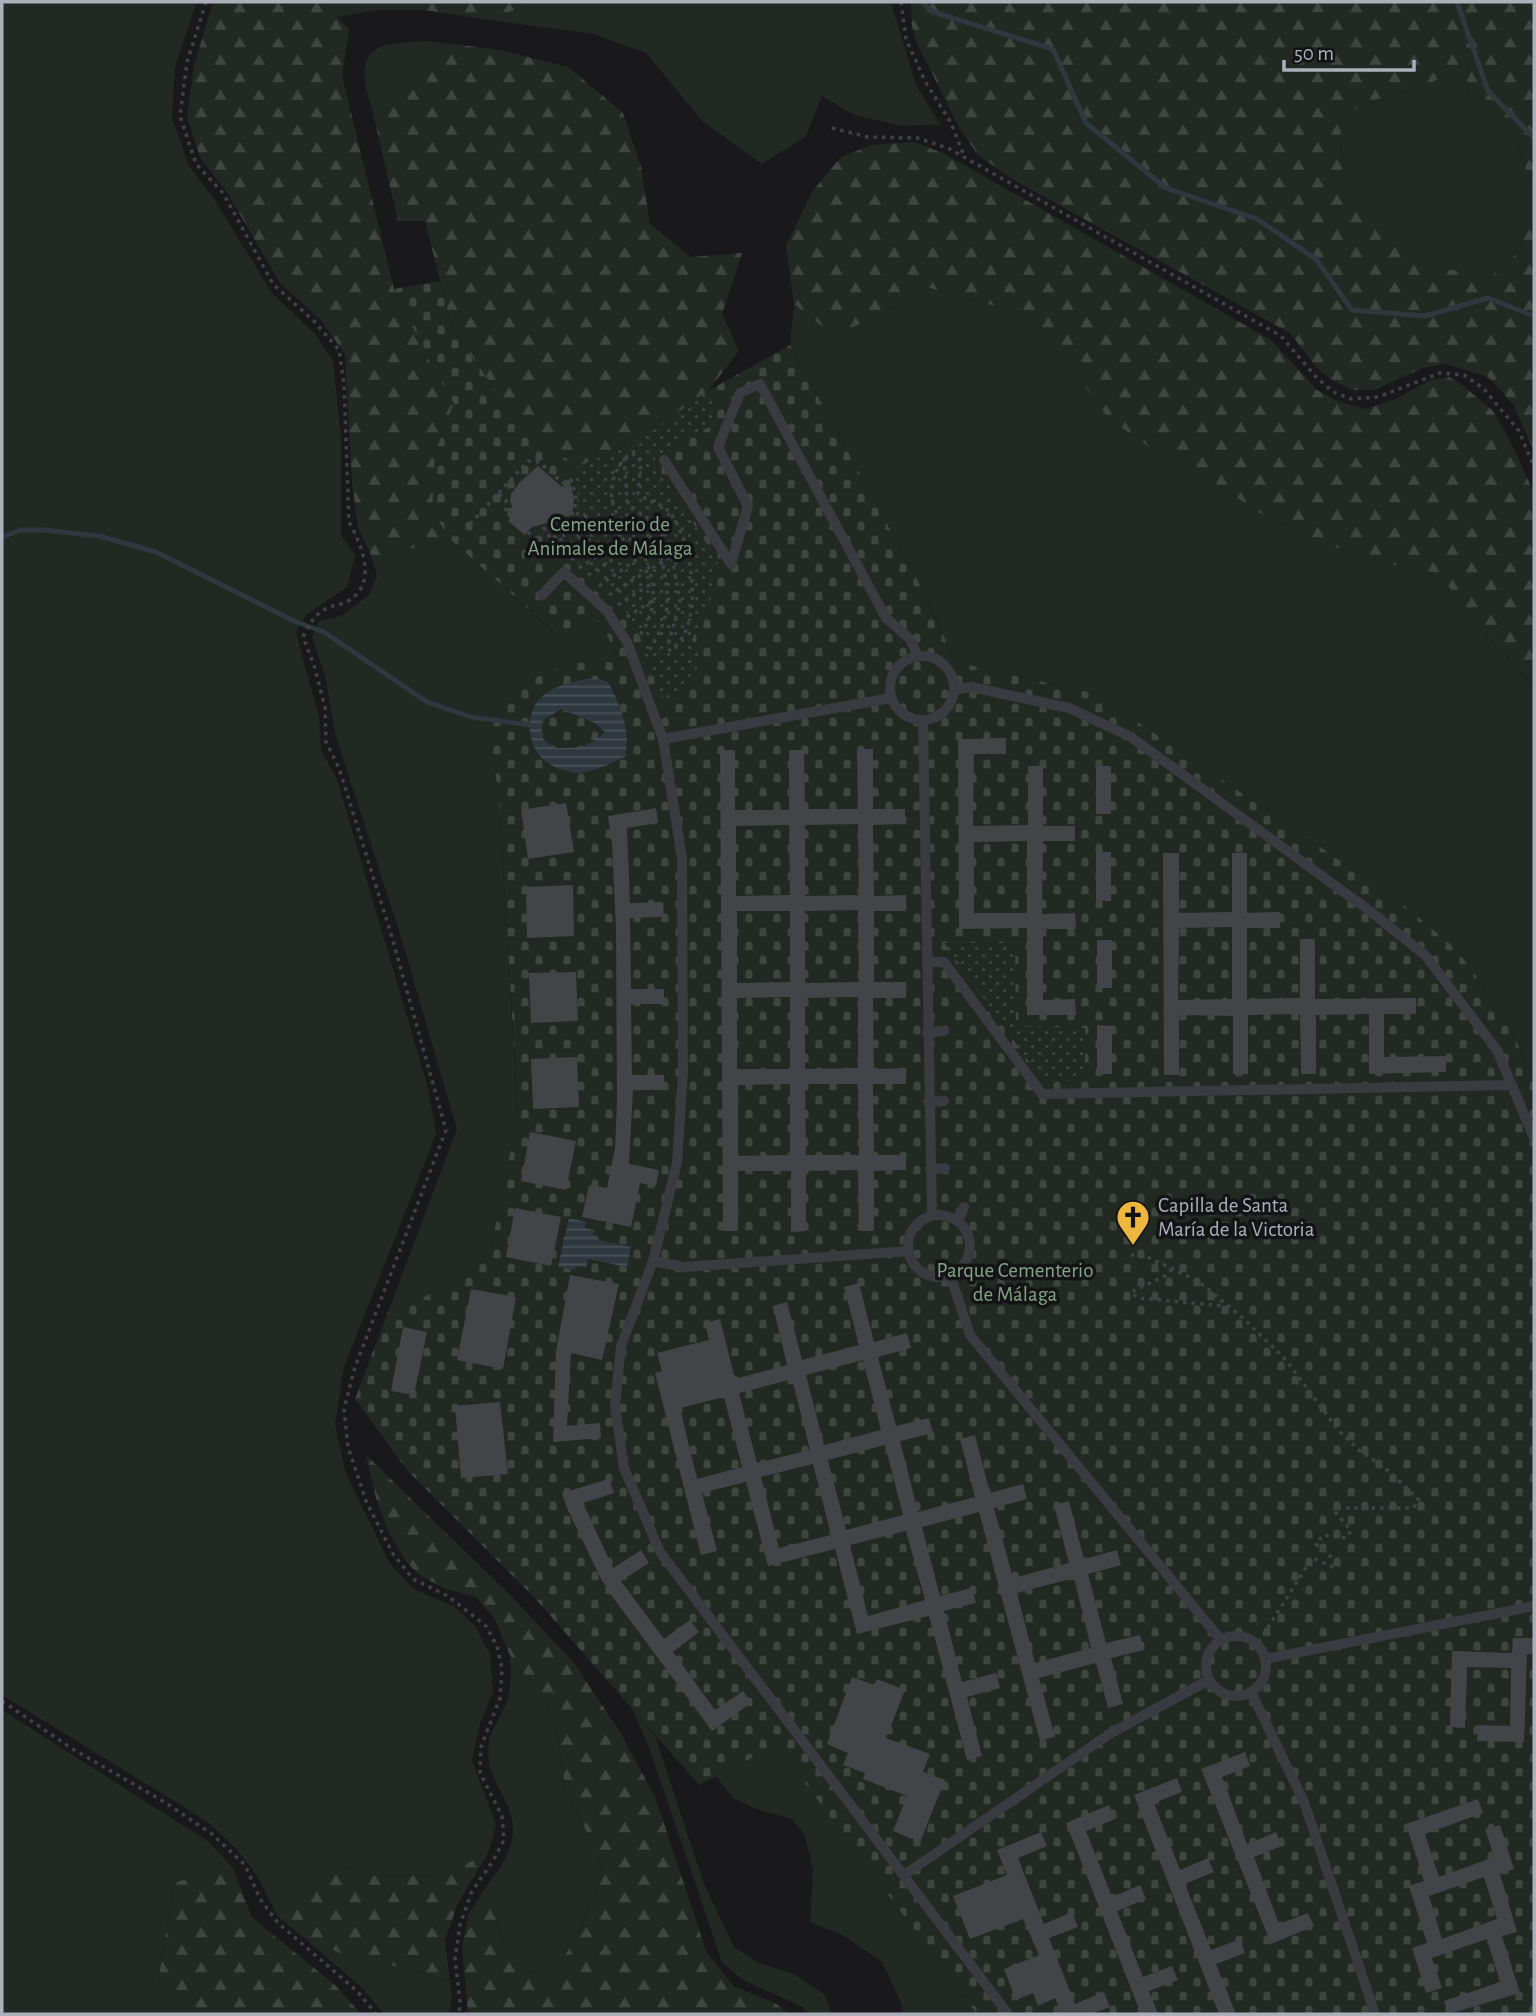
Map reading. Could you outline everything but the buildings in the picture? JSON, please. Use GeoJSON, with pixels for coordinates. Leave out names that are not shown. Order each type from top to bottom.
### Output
{"type":"FeatureCollection","features":[{"type":"Feature","properties":{"kind":"lane"},"geometry":{"type":"LineString","coordinates":[[664,460],[731,564],[748,506],[718,446],[740,393],[761,384],[886,618],[910,639],[918,656]]}},
{"type":"Feature","properties":{"kind":"lane"},"geometry":{"type":"LineString","coordinates":[[542,595],[564,572],[607,611],[627,642],[663,739],[682,858],[683,1072],[677,1163],[653,1261],[621,1346],[615,1406],[624,1468],[660,1552],[1008,2014]]}},
{"type":"Feature","properties":{"kind":"lane"},"geometry":{"type":"LineString","coordinates":[[918,656],[932,657],[944,664],[952,676],[954,690],[944,711],[923,721],[909,718],[897,710],[891,698],[890,684],[895,671],[904,661],[918,656]]}},
{"type":"Feature","properties":{"kind":"lane"},"geometry":{"type":"LineString","coordinates":[[954,690],[971,687],[1069,708],[1131,737],[1370,911],[1425,956],[1497,1050],[1534,1138]]}},
{"type":"Feature","properties":{"kind":"lane"},"geometry":{"type":"LineString","coordinates":[[663,739],[891,698]]}},
{"type":"Feature","properties":{"kind":"lane"},"geometry":{"type":"LineString","coordinates":[[923,721],[932,1216]]}},
{"type":"Feature","properties":{"kind":"lane"},"geometry":{"type":"LineString","coordinates":[[927,962],[944,962],[1042,1094],[1512,1084]]}},
{"type":"Feature","properties":{"kind":"lane"},"geometry":{"type":"LineString","coordinates":[[927,1033],[944,1031]]}},
{"type":"Feature","properties":{"kind":"lane"},"geometry":{"type":"LineString","coordinates":[[928,1101],[944,1101]]}},
{"type":"Feature","properties":{"kind":"lane"},"geometry":{"type":"LineString","coordinates":[[930,1169],[945,1168]]}},
{"type":"Feature","properties":{"kind":"lane"},"geometry":{"type":"LineString","coordinates":[[958,1221],[964,1208]]}},
{"type":"Feature","properties":{"kind":"lane"},"geometry":{"type":"LineString","coordinates":[[932,1216],[950,1216],[958,1221],[967,1231],[970,1244],[968,1257],[961,1268],[950,1275],[936,1277],[923,1273],[914,1264],[909,1251],[913,1229],[921,1220],[932,1216]]}},
{"type":"Feature","properties":{"kind":"lane"},"geometry":{"type":"LineString","coordinates":[[653,1261],[684,1267],[909,1251]]}},
{"type":"Feature","properties":{"kind":"lane"},"geometry":{"type":"LineString","coordinates":[[950,1275],[970,1335],[1221,1640]]}},
{"type":"Feature","properties":{"kind":"lane"},"geometry":{"type":"LineString","coordinates":[[1265,1659],[1534,1606]]}},
{"type":"Feature","properties":{"kind":"lane"},"geometry":{"type":"LineString","coordinates":[[1234,1636],[1248,1638],[1257,1645],[1265,1659],[1265,1671],[1260,1683],[1251,1692],[1235,1696],[1220,1692],[1209,1680],[1206,1669],[1207,1657],[1212,1647],[1221,1640],[1234,1636]]}},
{"type":"Feature","properties":{"kind":"lane"},"geometry":{"type":"LineString","coordinates":[[904,1875],[1111,1733],[1209,1680]]}},
{"type":"Feature","properties":{"kind":"lane"},"geometry":{"type":"LineString","coordinates":[[1251,1692],[1304,1802],[1375,2014]]}},
{"type":"Feature","properties":{"kind":"path"},"geometry":{"type":"LineString","coordinates":[[206,2],[187,62],[180,116],[196,164],[223,193],[273,284],[314,321],[339,351],[344,384],[349,522],[358,539],[366,565],[362,587],[348,601],[323,609],[310,620],[303,637],[325,707],[326,742],[339,768],[391,934],[446,1130],[355,1367],[344,1409],[348,1447],[366,1501],[393,1555],[413,1579],[448,1596],[486,1626],[497,1646],[502,1669],[500,1698],[481,1747],[480,1773],[502,1816],[504,1840],[472,1891],[460,1925],[455,1958],[459,2014]]}},
{"type":"Feature","properties":{"kind":"path"},"geometry":{"type":"LineString","coordinates":[[901,2],[906,39],[925,81],[951,123],[964,156]]}},
{"type":"Feature","properties":{"kind":"path"},"geometry":{"type":"LineString","coordinates":[[832,128],[868,137],[917,138],[964,156],[1281,336],[1315,376],[1333,392],[1352,399],[1378,397],[1440,373],[1464,375],[1483,388],[1519,431],[1534,467]]}},
{"type":"Feature","properties":{"kind":"path"},"geometry":{"type":"LineString","coordinates":[[624,458],[627,500],[630,507],[660,526],[672,556],[680,602],[669,642],[670,650],[685,629],[692,601],[693,581],[687,546],[680,526],[668,509],[644,499],[638,493],[641,461],[637,455],[629,454],[624,458],[619,463],[611,480],[612,499],[624,522],[650,537],[662,562],[666,587],[666,614],[645,656]]}},
{"type":"Feature","properties":{"kind":"path"},"geometry":{"type":"LineString","coordinates":[[470,524],[528,461],[539,462],[563,483],[571,480],[576,494],[575,513],[565,526],[587,544]]}},
{"type":"Feature","properties":{"kind":"path"},"geometry":{"type":"LineString","coordinates":[[499,493],[506,500],[506,512],[563,564]]}},
{"type":"Feature","properties":{"kind":"path"},"geometry":{"type":"LineString","coordinates":[[551,524],[564,543],[560,545],[548,527],[544,528],[557,549],[569,559],[587,544],[598,521],[575,513]]}},
{"type":"Feature","properties":{"kind":"path"},"geometry":{"type":"LineString","coordinates":[[579,568],[626,537],[644,554],[652,601],[650,617],[639,638]]}},
{"type":"Feature","properties":{"kind":"path"},"geometry":{"type":"LineString","coordinates":[[587,576],[636,545]]}},
{"type":"Feature","properties":{"kind":"path"},"geometry":{"type":"LineString","coordinates":[[609,595],[687,546]]}},
{"type":"Feature","properties":{"kind":"path"},"geometry":{"type":"LineString","coordinates":[[599,586],[644,554]]}},
{"type":"Feature","properties":{"kind":"path"},"geometry":{"type":"LineString","coordinates":[[618,606],[651,584]]}},
{"type":"Feature","properties":{"kind":"path"},"geometry":{"type":"LineString","coordinates":[[627,617],[652,601]]}},
{"type":"Feature","properties":{"kind":"path"},"geometry":{"type":"LineString","coordinates":[[1131,1255],[1145,1256],[1203,1285],[1286,1360],[1338,1430],[1359,1450],[1390,1472],[1419,1500],[1413,1508],[1336,1508],[1336,1513],[1351,1531],[1346,1538],[1323,1535],[1316,1544],[1337,1562],[1333,1567],[1312,1558],[1257,1645]]}},
{"type":"Feature","properties":{"kind":"path"},"geometry":{"type":"LineString","coordinates":[[1172,1269],[1165,1276],[1131,1292],[1138,1298],[1227,1306]]}},
{"type":"Feature","properties":{"kind":"path"},"geometry":{"type":"LineString","coordinates":[[2,1701],[71,1748],[166,1803],[212,1834],[245,1865],[260,1899],[278,1923],[357,1991],[376,2014]]}},
{"type":"Feature","properties":{"kind":"green space"},"geometry":{"type":"Polygon","coordinates":[[[2,2],[197,2],[175,68],[172,118],[189,166],[214,199],[272,293],[315,334],[333,360],[341,439],[341,535],[355,555],[347,587],[306,615],[296,633],[319,717],[321,750],[337,779],[428,1088],[436,1134],[344,1367],[335,1424],[346,1474],[390,1564],[414,1589],[455,1607],[475,1626],[490,1654],[493,1692],[480,1724],[472,1760],[496,1825],[489,1851],[447,1875],[377,1876],[333,1864],[278,1917],[258,1877],[237,1850],[208,1822],[2,1695],[2,2]]]}},
{"type":"Feature","properties":{"kind":"green space"},"geometry":{"type":"Polygon","coordinates":[[[213,2],[324,2],[349,30],[342,76],[394,289],[432,366],[454,403],[463,550],[451,540],[372,557],[358,527],[352,483],[345,354],[320,319],[280,283],[228,194],[200,157],[187,117],[194,66],[213,2]]]}},
{"type":"Feature","properties":{"kind":"green space"},"geometry":{"type":"Polygon","coordinates":[[[324,2],[423,2],[425,10],[375,10],[338,17],[324,2]]]}},
{"type":"Feature","properties":{"kind":"green space"},"geometry":{"type":"Polygon","coordinates":[[[423,2],[535,2],[489,20],[425,10],[423,2]]]}},
{"type":"Feature","properties":{"kind":"green space"},"geometry":{"type":"Polygon","coordinates":[[[535,2],[891,2],[916,85],[941,125],[903,126],[854,115],[822,96],[806,136],[762,164],[702,121],[646,53],[594,34],[489,20],[535,2]]]}},
{"type":"Feature","properties":{"kind":"green space"},"geometry":{"type":"Polygon","coordinates":[[[911,2],[1534,2],[1534,193],[1517,143],[1468,98],[1467,62],[1426,86],[1367,102],[1340,120],[1343,178],[1412,261],[1490,278],[1516,254],[1534,218],[1534,451],[1513,404],[1488,377],[1446,364],[1423,368],[1374,390],[1353,390],[1333,381],[1317,368],[1290,333],[1012,179],[978,155],[960,129],[917,43],[912,26],[911,2]]]}},
{"type":"Feature","properties":{"kind":"green space"},"geometry":{"type":"Polygon","coordinates":[[[428,41],[444,43],[372,109],[365,73],[366,61],[372,52],[393,44],[428,41]]]}},
{"type":"Feature","properties":{"kind":"green space"},"geometry":{"type":"Polygon","coordinates":[[[444,43],[500,50],[568,67],[623,113],[641,167],[650,224],[691,257],[742,253],[722,314],[739,351],[708,391],[640,440],[580,466],[544,446],[505,404],[452,328],[425,221],[398,221],[372,109],[444,43]]]}},
{"type":"Feature","properties":{"kind":"green space"},"geometry":{"type":"Polygon","coordinates":[[[1467,62],[1468,98],[1517,143],[1534,193],[1534,218],[1516,254],[1490,278],[1412,262],[1343,178],[1340,119],[1367,102],[1426,86],[1467,62]]]}},
{"type":"Feature","properties":{"kind":"green space"},"geometry":{"type":"Polygon","coordinates":[[[914,142],[945,154],[1271,340],[1317,390],[1339,402],[1366,409],[1396,399],[1430,380],[1449,377],[1493,411],[1534,493],[1534,689],[1531,682],[1476,624],[1439,573],[1362,559],[1259,513],[1211,480],[1155,451],[1108,418],[1062,355],[995,306],[930,288],[863,323],[833,335],[794,304],[786,245],[812,192],[841,157],[872,145],[914,142]]]}},
{"type":"Feature","properties":{"kind":"green space","name":"Parque Cementerio de Málaga"},"geometry":{"type":"Polygon","coordinates":[[[440,281],[452,328],[505,404],[544,446],[580,466],[640,440],[708,391],[790,345],[919,583],[956,662],[1097,694],[1399,901],[1456,949],[1502,1011],[1534,1079],[1534,2014],[977,2014],[777,1745],[699,1785],[534,1597],[407,1470],[355,1399],[388,1312],[461,1281],[489,1257],[518,1115],[499,796],[488,729],[495,703],[518,685],[571,663],[620,662],[603,627],[587,611],[560,637],[451,540],[432,511],[435,453],[454,403],[432,366],[394,289],[440,281]]]}},
{"type":"Feature","properties":{"kind":"green space"},"geometry":{"type":"Polygon","coordinates":[[[930,288],[995,306],[1062,355],[1108,418],[1211,480],[1259,513],[1362,559],[1439,572],[1476,624],[1531,683],[1534,689],[1534,1079],[1502,1011],[1456,949],[1399,901],[1097,694],[956,662],[919,583],[790,345],[794,304],[833,335],[863,323],[930,288]]]}},
{"type":"Feature","properties":{"kind":"green space","name":"Cementerio de Animales de Málaga"},"geometry":{"type":"Polygon","coordinates":[[[708,391],[716,406],[711,427],[699,431],[653,458],[718,561],[711,597],[692,640],[704,658],[679,691],[664,701],[642,642],[628,615],[609,590],[560,548],[566,545],[559,534],[579,510],[578,493],[571,476],[580,466],[640,440],[708,391]]]}},
{"type":"Feature","properties":{"kind":"green space"},"geometry":{"type":"Polygon","coordinates":[[[451,540],[559,637],[587,611],[603,627],[620,662],[499,796],[518,1119],[489,1257],[461,1281],[388,1312],[457,1129],[398,927],[336,737],[325,675],[312,637],[319,621],[341,616],[369,595],[377,576],[372,557],[451,540]]]}},
{"type":"Feature","properties":{"kind":"green space"},"geometry":{"type":"Polygon","coordinates":[[[944,943],[1015,943],[1016,1026],[1085,1028],[1085,1080],[1043,1081],[944,943]]]}},
{"type":"Feature","properties":{"kind":"green space"},"geometry":{"type":"Polygon","coordinates":[[[366,1455],[514,1599],[575,1664],[620,1732],[656,1799],[706,1951],[733,1986],[775,2003],[789,2014],[468,2014],[462,1948],[468,1915],[486,1887],[515,1969],[553,1976],[580,1930],[603,1873],[594,1846],[565,1789],[559,1741],[544,1700],[510,1655],[494,1618],[476,1597],[446,1589],[421,1576],[407,1563],[388,1531],[376,1498],[366,1455]]]}},
{"type":"Feature","properties":{"kind":"green space"},"geometry":{"type":"Polygon","coordinates":[[[510,1655],[544,1700],[559,1741],[565,1789],[594,1846],[603,1873],[580,1930],[553,1976],[515,1969],[486,1887],[505,1859],[512,1838],[509,1810],[492,1773],[489,1759],[490,1738],[508,1695],[510,1655]]]}},
{"type":"Feature","properties":{"kind":"green space"},"geometry":{"type":"Polygon","coordinates":[[[631,1708],[655,1736],[704,1884],[734,1947],[758,1963],[794,1974],[824,1994],[832,2014],[809,2014],[801,2006],[743,1980],[722,1962],[648,1744],[631,1708]]]}},
{"type":"Feature","properties":{"kind":"green space"},"geometry":{"type":"Polygon","coordinates":[[[2,1710],[209,1842],[233,1868],[175,1882],[158,1981],[185,2014],[2,2014],[2,1710]]]}},
{"type":"Feature","properties":{"kind":"green space"},"geometry":{"type":"Polygon","coordinates":[[[777,1744],[977,2014],[902,2014],[903,2007],[882,1962],[844,1936],[810,1922],[813,1868],[804,1833],[791,1819],[754,1808],[733,1798],[716,1776],[777,1744]]]}},
{"type":"Feature","properties":{"kind":"green space"},"geometry":{"type":"Polygon","coordinates":[[[489,1851],[458,1903],[445,1940],[450,1982],[414,1970],[350,1957],[306,1939],[278,1917],[333,1864],[377,1876],[447,1875],[489,1851]]]}},
{"type":"Feature","properties":{"kind":"green space"},"geometry":{"type":"Polygon","coordinates":[[[233,1868],[252,1918],[335,1985],[361,2014],[185,2014],[158,1981],[175,1882],[233,1868]]]}},
{"type":"Feature","properties":{"kind":"green space"},"geometry":{"type":"Polygon","coordinates":[[[306,1939],[350,1957],[414,1970],[450,1982],[452,1998],[448,2014],[384,2014],[363,1989],[306,1939]]]}},
{"type":"Feature","properties":{"kind":"shaded area"},"geometry":{"type":"Polygon","coordinates":[[[596,678],[608,682],[621,709],[625,726],[626,756],[586,772],[576,773],[554,767],[539,755],[531,737],[534,707],[553,689],[596,678]],[[561,709],[543,720],[541,737],[554,748],[582,746],[593,742],[605,732],[593,722],[561,709]]]}},
{"type":"Feature","properties":{"kind":"shaded area"},"geometry":{"type":"Polygon","coordinates":[[[569,1218],[586,1222],[585,1228],[594,1230],[593,1239],[631,1247],[627,1267],[588,1259],[586,1268],[576,1266],[575,1270],[558,1267],[569,1218]]]}},
{"type":"Feature","properties":{"kind":"waterway"},"geometry":{"type":"LineString","coordinates":[[922,2],[933,12],[1053,49],[1086,123],[1166,188],[1257,219],[1316,259],[1352,310],[1425,316],[1488,298],[1534,316]]}},
{"type":"Feature","properties":{"kind":"waterway"},"geometry":{"type":"LineString","coordinates":[[1457,2],[1488,91],[1534,141]]}},
{"type":"Feature","properties":{"kind":"waterway"},"geometry":{"type":"LineString","coordinates":[[2,537],[21,530],[45,530],[99,536],[156,552],[294,621],[324,632],[427,702],[471,717],[530,725]]}},
{"type":"Feature","properties":{"kind":"place","name":"Capilla de Santa María de la Victoria"},"geometry":{"type":"Point","coordinates":[1133,1247]}}]}
